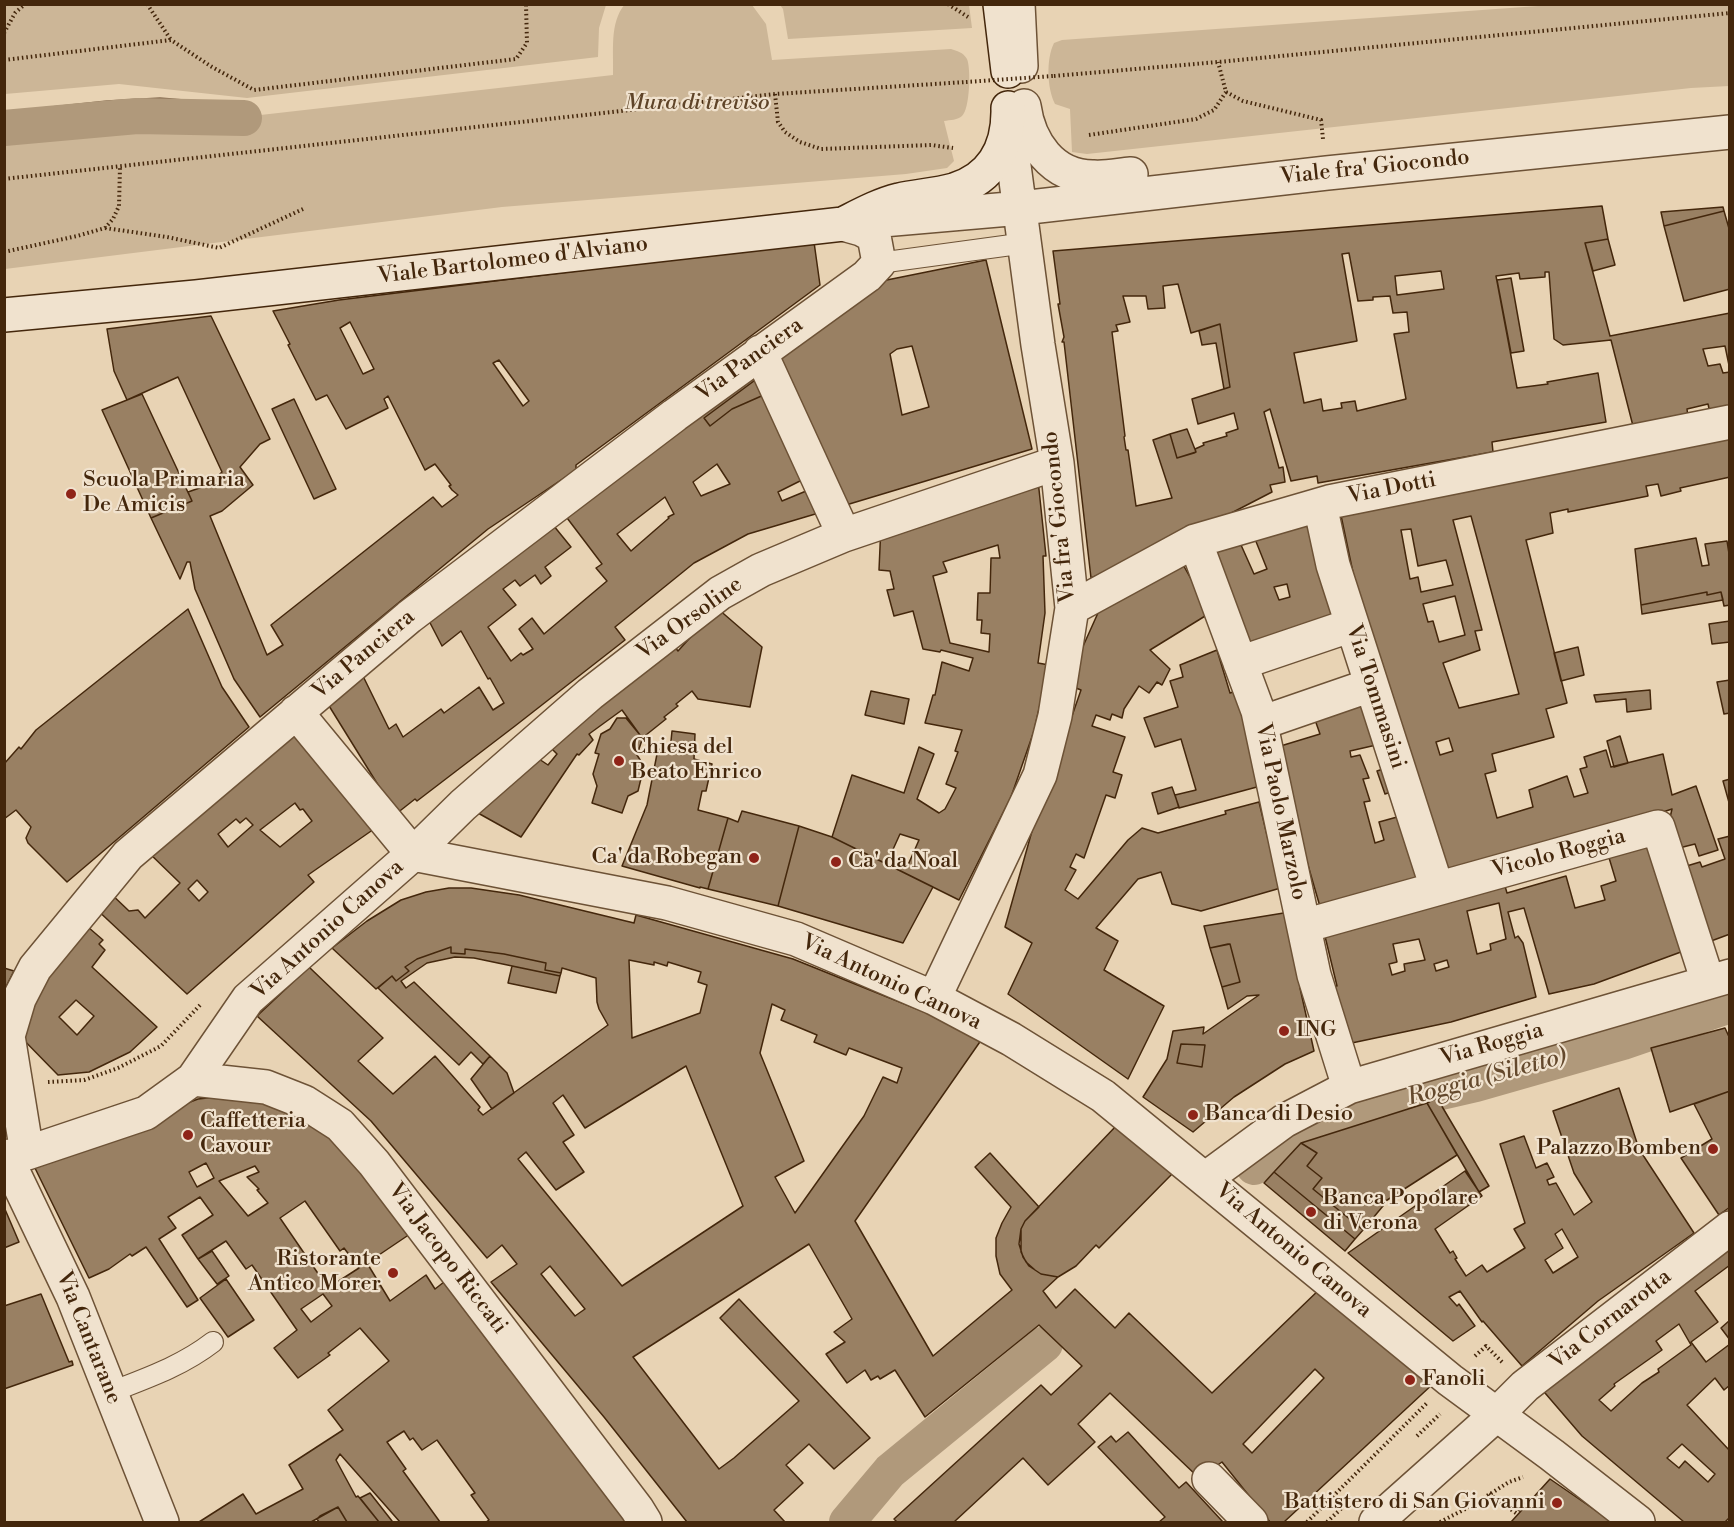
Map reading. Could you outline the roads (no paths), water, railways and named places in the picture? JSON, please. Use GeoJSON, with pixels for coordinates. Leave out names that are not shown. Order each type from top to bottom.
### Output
{"type":"FeatureCollection","features":[{"type":"Feature","properties":{"kind":"street"},"geometry":{"type":"LineString","coordinates":[[1000,4],[1014,71],[1018,4]]}},
{"type":"Feature","properties":{"kind":"street"},"geometry":{"type":"LineString","coordinates":[[1013,112],[1030,131],[1040,151],[1062,170],[1077,175],[1092,177],[1210,168],[1327,173]]}},
{"type":"Feature","properties":{"kind":"street"},"geometry":{"type":"LineString","coordinates":[[843,224],[898,200],[953,190],[972,183],[993,165],[1004,145],[1013,112]]}},
{"type":"Feature","properties":{"kind":"street","name":"Via fra' Giocondo"},"geometry":{"type":"LineString","coordinates":[[934,998],[1040,775],[1056,716],[1071,608],[1057,463],[1038,345],[1021,208],[1013,112]]}},
{"type":"Feature","properties":{"kind":"street","name":"Viale fra' Giocondo"},"geometry":{"type":"LineString","coordinates":[[1021,208],[1327,173],[1730,132]]}},
{"type":"Feature","properties":{"kind":"street","name":"Viale Bartolomeo d'Alviano"},"geometry":{"type":"LineString","coordinates":[[4,315],[196,297],[843,224],[1021,208]]}},
{"type":"Feature","properties":{"kind":"street"},"geometry":{"type":"LineString","coordinates":[[843,224],[861,229],[874,236],[879,263]]}},
{"type":"Feature","properties":{"kind":"street","name":"Via Panciera"},"geometry":{"type":"LineString","coordinates":[[12,1156],[15,1080],[8,1036],[19,999],[34,968],[128,855],[409,617],[760,352],[867,276],[879,263]]}},
{"type":"Feature","properties":{"kind":"street"},"geometry":{"type":"LineString","coordinates":[[760,352],[844,535]]}},
{"type":"Feature","properties":{"kind":"street","name":"Via Dotti"},"geometry":{"type":"LineString","coordinates":[[1071,608],[1195,541],[1320,505],[1730,422]]}},
{"type":"Feature","properties":{"kind":"street","name":"Via Orsoline"},"geometry":{"type":"LineString","coordinates":[[413,854],[463,805],[590,694],[720,593],[761,570],[844,535],[1057,463]]}},
{"type":"Feature","properties":{"kind":"street","name":"Via Tommasini"},"geometry":{"type":"LineString","coordinates":[[1320,505],[1333,565],[1437,888]]}},
{"type":"Feature","properties":{"kind":"street","name":"Via Paolo Marzolo"},"geometry":{"type":"LineString","coordinates":[[1195,541],[1261,723],[1314,975],[1349,1087]]}},
{"type":"Feature","properties":{"kind":"street"},"geometry":{"type":"LineString","coordinates":[[1240,663],[1352,625]]}},
{"type":"Feature","properties":{"kind":"street"},"geometry":{"type":"LineString","coordinates":[[1261,723],[1371,685]]}},
{"type":"Feature","properties":{"kind":"street"},"geometry":{"type":"LineString","coordinates":[[296,712],[413,854]]}},
{"type":"Feature","properties":{"kind":"street","name":"Vicolo Roggia"},"geometry":{"type":"LineString","coordinates":[[1304,926],[1658,827],[1719,979]]}},
{"type":"Feature","properties":{"kind":"street","name":"Via Antonio Canova"},"geometry":{"type":"LineString","coordinates":[[12,1156],[146,1113],[193,1079],[248,999],[413,854],[667,903],[796,939],[934,998],[1011,1039],[1103,1096],[1450,1380],[1638,1522]]}},
{"type":"Feature","properties":{"kind":"street","name":"Via Roggia"},"geometry":{"type":"LineString","coordinates":[[1205,1179],[1284,1121],[1349,1087],[1719,979]]}},
{"type":"Feature","properties":{"kind":"street","name":"Via Jacopo Riccati"},"geometry":{"type":"LineString","coordinates":[[193,1079],[266,1087],[304,1102],[340,1125],[374,1163],[645,1522]]}},
{"type":"Feature","properties":{"kind":"street","name":"Via Cantarane"},"geometry":{"type":"LineString","coordinates":[[12,1156],[73,1297],[162,1522]]}},
{"type":"Feature","properties":{"kind":"street","name":"Via Cornarotta"},"geometry":{"type":"LineString","coordinates":[[1376,1522],[1496,1415],[1525,1386],[1730,1228]]}},
{"type":"Feature","properties":{"kind":"street"},"geometry":{"type":"LineString","coordinates":[[1209,1479],[1251,1522]]}},
{"type":"Feature","properties":{"kind":"lane"},"geometry":{"type":"LineString","coordinates":[[879,263],[1026,243]]}},
{"type":"Feature","properties":{"kind":"lane"},"geometry":{"type":"LineString","coordinates":[[111,1392],[164,1372],[194,1357],[213,1342]]}},
{"type":"Feature","properties":{"kind":"waterway"},"geometry":{"type":"LineString","coordinates":[[4,128],[137,116],[244,118]]}},
{"type":"Feature","properties":{"kind":"waterway","name":"Roggia (Siletto)"},"geometry":{"type":"LineString","coordinates":[[1254,1167],[1297,1132],[1372,1108],[1476,1084],[1623,1042],[1730,1005]]}},
{"type":"Feature","properties":{"kind":"waterway"},"geometry":{"type":"LineString","coordinates":[[847,1522],[890,1471],[1045,1344]]}},
{"type":"Feature","properties":{"kind":"place","name":"Scuola Primaria De Amicis"},"geometry":{"type":"Point","coordinates":[71,494]}},
{"type":"Feature","properties":{"kind":"place","name":"Chiesa del Beato Enrico"},"geometry":{"type":"Point","coordinates":[619,761]}},
{"type":"Feature","properties":{"kind":"place","name":"Ca' da Robegan"},"geometry":{"type":"Point","coordinates":[754,858]}},
{"type":"Feature","properties":{"kind":"place","name":"Ca' da Noal"},"geometry":{"type":"Point","coordinates":[836,862]}},
{"type":"Feature","properties":{"kind":"place","name":"ING"},"geometry":{"type":"Point","coordinates":[1284,1031]}},
{"type":"Feature","properties":{"kind":"place","name":"Banca di Desio"},"geometry":{"type":"Point","coordinates":[1193,1115]}},
{"type":"Feature","properties":{"kind":"place","name":"Caffetteria Cavour"},"geometry":{"type":"Point","coordinates":[188,1135]}},
{"type":"Feature","properties":{"kind":"place","name":"Palazzo Bomben"},"geometry":{"type":"Point","coordinates":[1713,1149]}},
{"type":"Feature","properties":{"kind":"place","name":"Banca Popolare di Verona"},"geometry":{"type":"Point","coordinates":[1311,1212]}},
{"type":"Feature","properties":{"kind":"place","name":"Ristorante Antico Morer"},"geometry":{"type":"Point","coordinates":[393,1273]}},
{"type":"Feature","properties":{"kind":"place","name":"Fanoli"},"geometry":{"type":"Point","coordinates":[1410,1380]}},
{"type":"Feature","properties":{"kind":"place","name":"Battistero di San Giovanni"},"geometry":{"type":"Point","coordinates":[1557,1503]}},
{"type":"Feature","properties":{"kind":"park label","name":"Mura di treviso"},"geometry":{"type":"Point","coordinates":[697,104]}}]}
